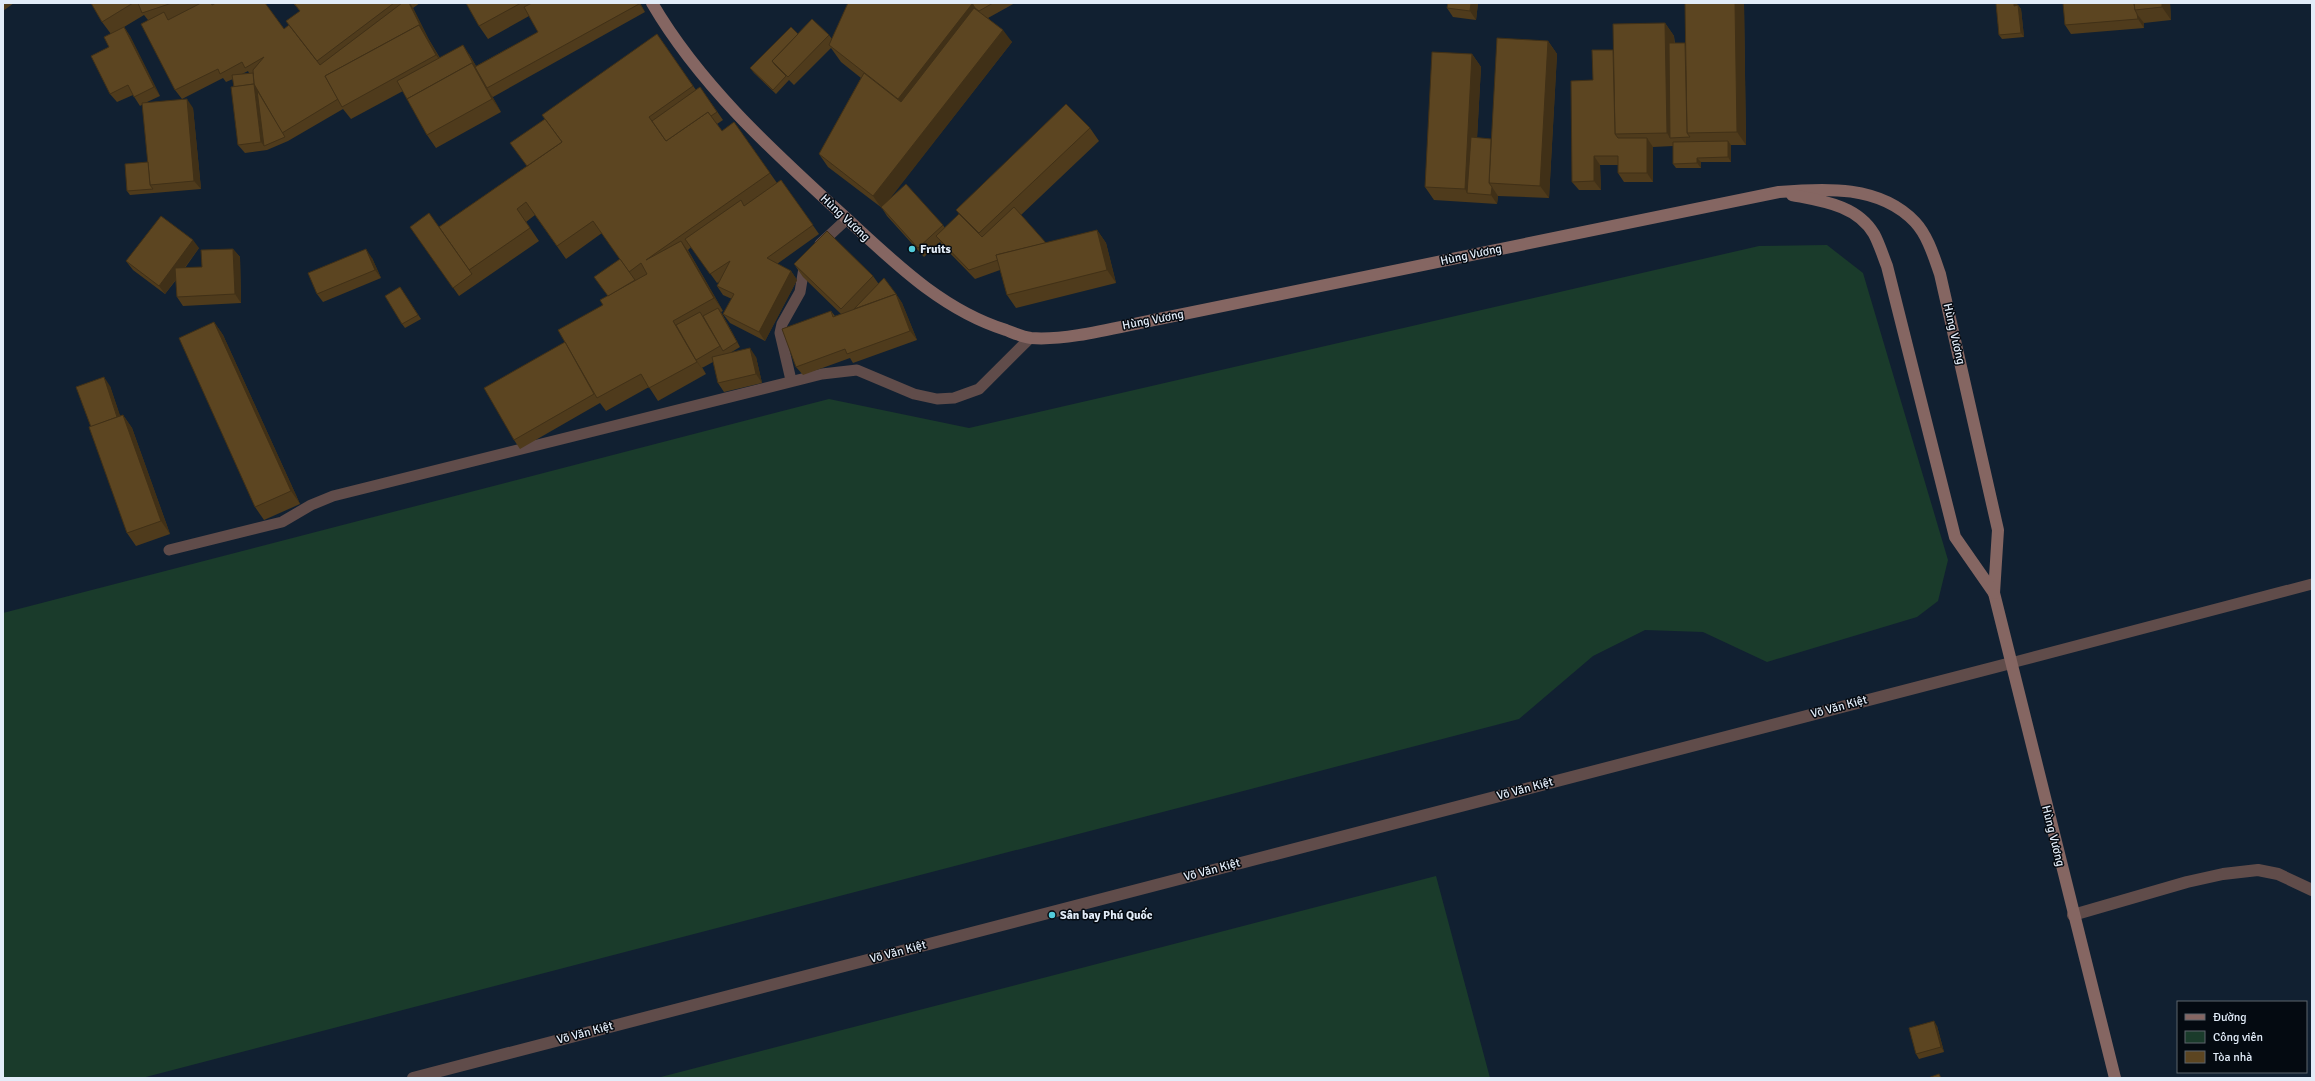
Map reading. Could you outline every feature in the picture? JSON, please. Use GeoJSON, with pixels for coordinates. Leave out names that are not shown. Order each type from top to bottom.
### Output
{"type":"FeatureCollection","features":[{"type":"Feature","properties":{"kind":"main road","name":"Hùng Vương"},"geometry":{"type":"LineString","coordinates":[[652,3],[666,27],[719,94],[784,162],[896,266],[935,295],[984,323],[1030,338],[1066,336],[1159,319],[1779,192],[1823,188],[1845,190],[1870,196],[1896,208],[1915,222],[1928,243],[1940,274],[1998,530],[1994,593],[2073,915],[2115,1078]]}},
{"type":"Feature","properties":{"kind":"main road","name":"Hùng Vương"},"geometry":{"type":"LineString","coordinates":[[1779,192],[1835,204],[1856,214],[1874,233],[1887,266],[1955,537],[1994,593]]}},
{"type":"Feature","properties":{"kind":"street","name":"Võ Văn Kiệt"},"geometry":{"type":"LineString","coordinates":[[413,1078],[2011,663]]}},
{"type":"Feature","properties":{"kind":"street"},"geometry":{"type":"LineString","coordinates":[[2073,915],[2187,882],[2223,874],[2258,870],[2278,874],[2312,890]]}},
{"type":"Feature","properties":{"kind":"lane"},"geometry":{"type":"LineString","coordinates":[[791,380],[780,333],[782,324],[800,292],[804,265],[811,253],[847,219]]}},
{"type":"Feature","properties":{"kind":"lane"},"geometry":{"type":"LineString","coordinates":[[169,550],[282,522],[312,505],[333,496],[791,380],[842,370],[857,370],[914,394],[937,399],[954,398],[979,389],[1030,338]]}},
{"type":"Feature","properties":{"kind":"lane"},"geometry":{"type":"LineString","coordinates":[[2011,663],[2312,584]]}},
{"type":"Feature","properties":{"kind":"green space"},"geometry":{"type":"Polygon","coordinates":[[[1827,245],[1863,273],[1948,560],[1938,601],[1917,617],[1767,662],[1703,632],[1645,630],[1593,656],[1519,719],[142,1078],[3,1078],[3,613],[829,399],[969,428],[1759,246],[1827,245]]]}},
{"type":"Feature","properties":{"kind":"green space"},"geometry":{"type":"Polygon","coordinates":[[[1436,876],[1490,1078],[657,1078],[1436,876]]]}},
{"type":"Feature","properties":{"kind":"building"},"geometry":{"type":"Polygon","coordinates":[[[91,3],[133,3],[102,22],[91,3]]]}},
{"type":"Feature","properties":{"kind":"building"},"geometry":{"type":"Polygon","coordinates":[[[138,3],[172,3],[142,13],[138,3]]]}},
{"type":"Feature","properties":{"kind":"building"},"geometry":{"type":"Polygon","coordinates":[[[201,3],[211,3],[212,5],[216,3],[265,3],[284,29],[289,25],[320,65],[402,3],[409,3],[422,29],[419,25],[325,76],[338,99],[282,133],[254,84],[253,70],[264,57],[245,68],[242,62],[220,74],[218,69],[175,90],[141,24],[164,12],[168,20],[201,3]]]}},
{"type":"Feature","properties":{"kind":"building"},"geometry":{"type":"Polygon","coordinates":[[[294,3],[394,3],[317,61],[286,21],[300,11],[294,3]]]}},
{"type":"Feature","properties":{"kind":"building"},"geometry":{"type":"Polygon","coordinates":[[[466,3],[521,3],[479,26],[466,3]]]}},
{"type":"Feature","properties":{"kind":"building"},"geometry":{"type":"Polygon","coordinates":[[[532,3],[639,4],[487,88],[475,67],[538,32],[524,7],[532,3]]]}},
{"type":"Feature","properties":{"kind":"building"},"geometry":{"type":"Polygon","coordinates":[[[848,3],[972,4],[898,99],[829,45],[848,3]]]}},
{"type":"Feature","properties":{"kind":"building"},"geometry":{"type":"Polygon","coordinates":[[[972,3],[993,3],[979,11],[972,3]]]}},
{"type":"Feature","properties":{"kind":"building"},"geometry":{"type":"Polygon","coordinates":[[[1448,3],[1471,3],[1470,11],[1447,8],[1448,3]]]}},
{"type":"Feature","properties":{"kind":"building"},"geometry":{"type":"Polygon","coordinates":[[[1685,3],[1735,3],[1737,132],[1687,133],[1685,3]]]}},
{"type":"Feature","properties":{"kind":"building"},"geometry":{"type":"Polygon","coordinates":[[[1996,3],[2014,3],[2014,6],[2018,5],[2021,33],[1999,35],[1996,3]]]}},
{"type":"Feature","properties":{"kind":"building"},"geometry":{"type":"Polygon","coordinates":[[[2063,3],[2134,3],[2138,19],[2065,25],[2063,3]]]}},
{"type":"Feature","properties":{"kind":"building"},"geometry":{"type":"Polygon","coordinates":[[[2134,3],[2162,3],[2162,7],[2135,10],[2134,3]]]}},
{"type":"Feature","properties":{"kind":"building"},"geometry":{"type":"Polygon","coordinates":[[[974,8],[1003,30],[873,196],[819,154],[864,73],[901,102],[974,8]]]}},
{"type":"Feature","properties":{"kind":"building"},"geometry":{"type":"Polygon","coordinates":[[[812,19],[829,35],[788,77],[772,61],[812,19]]]}},
{"type":"Feature","properties":{"kind":"building"},"geometry":{"type":"Polygon","coordinates":[[[1665,23],[1667,133],[1615,134],[1613,24],[1665,23]]]}},
{"type":"Feature","properties":{"kind":"building"},"geometry":{"type":"Polygon","coordinates":[[[419,25],[436,55],[342,107],[325,76],[419,25]]]}},
{"type":"Feature","properties":{"kind":"building"},"geometry":{"type":"Polygon","coordinates":[[[124,27],[154,87],[134,97],[128,85],[110,94],[91,56],[109,47],[104,37],[124,27]]]}},
{"type":"Feature","properties":{"kind":"building"},"geometry":{"type":"Polygon","coordinates":[[[791,27],[798,34],[772,61],[786,76],[773,90],[750,68],[791,27]]]}},
{"type":"Feature","properties":{"kind":"building"},"geometry":{"type":"Polygon","coordinates":[[[657,34],[693,86],[649,117],[666,141],[708,112],[722,131],[734,122],[770,173],[646,260],[681,241],[714,298],[673,321],[697,362],[649,388],[641,374],[597,398],[558,330],[603,305],[600,300],[647,274],[641,263],[629,272],[593,221],[557,246],[526,202],[517,209],[530,228],[469,270],[439,227],[562,142],[542,115],[657,34]]]}},
{"type":"Feature","properties":{"kind":"building"},"geometry":{"type":"Polygon","coordinates":[[[1497,38],[1548,41],[1540,186],[1489,183],[1497,38]]]}},
{"type":"Feature","properties":{"kind":"building"},"geometry":{"type":"Polygon","coordinates":[[[1669,43],[1685,43],[1687,133],[1690,137],[1670,138],[1669,43]]]}},
{"type":"Feature","properties":{"kind":"building"},"geometry":{"type":"Polygon","coordinates":[[[463,45],[475,67],[472,63],[407,99],[397,81],[463,45]]]}},
{"type":"Feature","properties":{"kind":"building"},"geometry":{"type":"Polygon","coordinates":[[[1592,50],[1613,50],[1615,134],[1618,138],[1647,138],[1647,173],[1618,173],[1618,156],[1594,156],[1594,181],[1572,182],[1571,81],[1593,80],[1592,50]]]}},
{"type":"Feature","properties":{"kind":"building"},"geometry":{"type":"Polygon","coordinates":[[[1432,52],[1472,54],[1465,189],[1425,187],[1432,52]]]}},
{"type":"Feature","properties":{"kind":"building"},"geometry":{"type":"Polygon","coordinates":[[[472,63],[492,99],[427,135],[407,99],[472,63]]]}},
{"type":"Feature","properties":{"kind":"building"},"geometry":{"type":"Polygon","coordinates":[[[253,73],[254,84],[234,87],[232,75],[253,73]]]}},
{"type":"Feature","properties":{"kind":"building"},"geometry":{"type":"Polygon","coordinates":[[[254,84],[261,142],[238,145],[231,87],[254,84]]]}},
{"type":"Feature","properties":{"kind":"building"},"geometry":{"type":"Polygon","coordinates":[[[700,87],[717,112],[711,116],[708,112],[666,141],[652,121],[700,87]]]}},
{"type":"Feature","properties":{"kind":"building"},"geometry":{"type":"Polygon","coordinates":[[[257,90],[285,137],[264,146],[257,90]]]}},
{"type":"Feature","properties":{"kind":"building"},"geometry":{"type":"Polygon","coordinates":[[[187,99],[194,181],[150,185],[142,103],[187,99]]]}},
{"type":"Feature","properties":{"kind":"building"},"geometry":{"type":"Polygon","coordinates":[[[1066,104],[1090,128],[979,233],[956,210],[1066,104]]]}},
{"type":"Feature","properties":{"kind":"building"},"geometry":{"type":"Polygon","coordinates":[[[545,119],[562,142],[527,166],[510,143],[545,119]]]}},
{"type":"Feature","properties":{"kind":"building"},"geometry":{"type":"Polygon","coordinates":[[[1471,137],[1491,139],[1489,183],[1492,187],[1491,195],[1467,193],[1471,137]]]}},
{"type":"Feature","properties":{"kind":"building"},"geometry":{"type":"Polygon","coordinates":[[[1728,141],[1728,157],[1697,158],[1697,163],[1673,164],[1673,142],[1728,141]]]}},
{"type":"Feature","properties":{"kind":"building"},"geometry":{"type":"Polygon","coordinates":[[[148,162],[150,185],[153,189],[127,191],[125,164],[148,162]]]}},
{"type":"Feature","properties":{"kind":"building"},"geometry":{"type":"Polygon","coordinates":[[[781,180],[813,225],[767,258],[791,271],[759,332],[723,314],[734,294],[717,286],[730,261],[710,274],[685,239],[741,200],[744,206],[781,180]]]}},
{"type":"Feature","properties":{"kind":"building"},"geometry":{"type":"Polygon","coordinates":[[[906,184],[943,225],[918,248],[881,207],[906,184]]]}},
{"type":"Feature","properties":{"kind":"building"},"geometry":{"type":"Polygon","coordinates":[[[1014,207],[1046,243],[996,255],[998,260],[969,270],[936,236],[959,214],[982,237],[1014,207]]]}},
{"type":"Feature","properties":{"kind":"building"},"geometry":{"type":"Polygon","coordinates":[[[429,213],[472,274],[453,288],[410,227],[429,213]]]}},
{"type":"Feature","properties":{"kind":"building"},"geometry":{"type":"Polygon","coordinates":[[[161,216],[193,240],[159,286],[126,261],[161,216]]]}},
{"type":"Feature","properties":{"kind":"building"},"geometry":{"type":"Polygon","coordinates":[[[1097,230],[1107,270],[1007,295],[996,255],[1097,230]]]}},
{"type":"Feature","properties":{"kind":"building"},"geometry":{"type":"Polygon","coordinates":[[[827,231],[873,276],[841,309],[794,264],[827,231]]]}},
{"type":"Feature","properties":{"kind":"building"},"geometry":{"type":"Polygon","coordinates":[[[233,249],[235,294],[177,297],[175,268],[202,267],[201,250],[233,249]]]}},
{"type":"Feature","properties":{"kind":"building"},"geometry":{"type":"Polygon","coordinates":[[[366,249],[375,270],[317,294],[308,273],[366,249]]]}},
{"type":"Feature","properties":{"kind":"building"},"geometry":{"type":"Polygon","coordinates":[[[620,259],[635,280],[608,296],[594,277],[620,259]]]}},
{"type":"Feature","properties":{"kind":"building"},"geometry":{"type":"Polygon","coordinates":[[[884,278],[896,294],[854,309],[884,278]]]}},
{"type":"Feature","properties":{"kind":"building"},"geometry":{"type":"Polygon","coordinates":[[[400,287],[418,315],[402,324],[385,296],[400,287]]]}},
{"type":"Feature","properties":{"kind":"building"},"geometry":{"type":"Polygon","coordinates":[[[896,294],[910,331],[847,354],[845,349],[796,367],[782,329],[831,311],[833,317],[896,294]]]}},
{"type":"Feature","properties":{"kind":"building"},"geometry":{"type":"Polygon","coordinates":[[[718,308],[737,342],[723,351],[703,316],[718,308]]]}},
{"type":"Feature","properties":{"kind":"building"},"geometry":{"type":"Polygon","coordinates":[[[700,312],[720,346],[696,360],[676,325],[700,312]]]}},
{"type":"Feature","properties":{"kind":"building"},"geometry":{"type":"Polygon","coordinates":[[[214,322],[291,491],[255,507],[179,338],[214,322]]]}},
{"type":"Feature","properties":{"kind":"building"},"geometry":{"type":"Polygon","coordinates":[[[565,342],[594,394],[514,440],[484,388],[565,342]]]}},
{"type":"Feature","properties":{"kind":"building"},"geometry":{"type":"Polygon","coordinates":[[[750,348],[756,374],[718,383],[712,357],[750,348]]]}},
{"type":"Feature","properties":{"kind":"building"},"geometry":{"type":"Polygon","coordinates":[[[104,377],[117,417],[91,427],[76,387],[104,377]]]}},
{"type":"Feature","properties":{"kind":"building"},"geometry":{"type":"Polygon","coordinates":[[[123,415],[161,521],[127,533],[89,427],[123,415]]]}},
{"type":"Feature","properties":{"kind":"building"},"geometry":{"type":"Polygon","coordinates":[[[1934,1021],[1941,1047],[1916,1054],[1909,1028],[1934,1021]]]}},
{"type":"Feature","properties":{"kind":"building"},"geometry":{"type":"Polygon","coordinates":[[[1939,1074],[1941,1078],[1928,1078],[1939,1074]]]}},
{"type":"Feature","properties":{"kind":"place","name":"Fruits"},"geometry":{"type":"Point","coordinates":[912,249]}},
{"type":"Feature","properties":{"kind":"place","name":"Sân bay Phú Quốc"},"geometry":{"type":"Point","coordinates":[1052,915]}}]}
